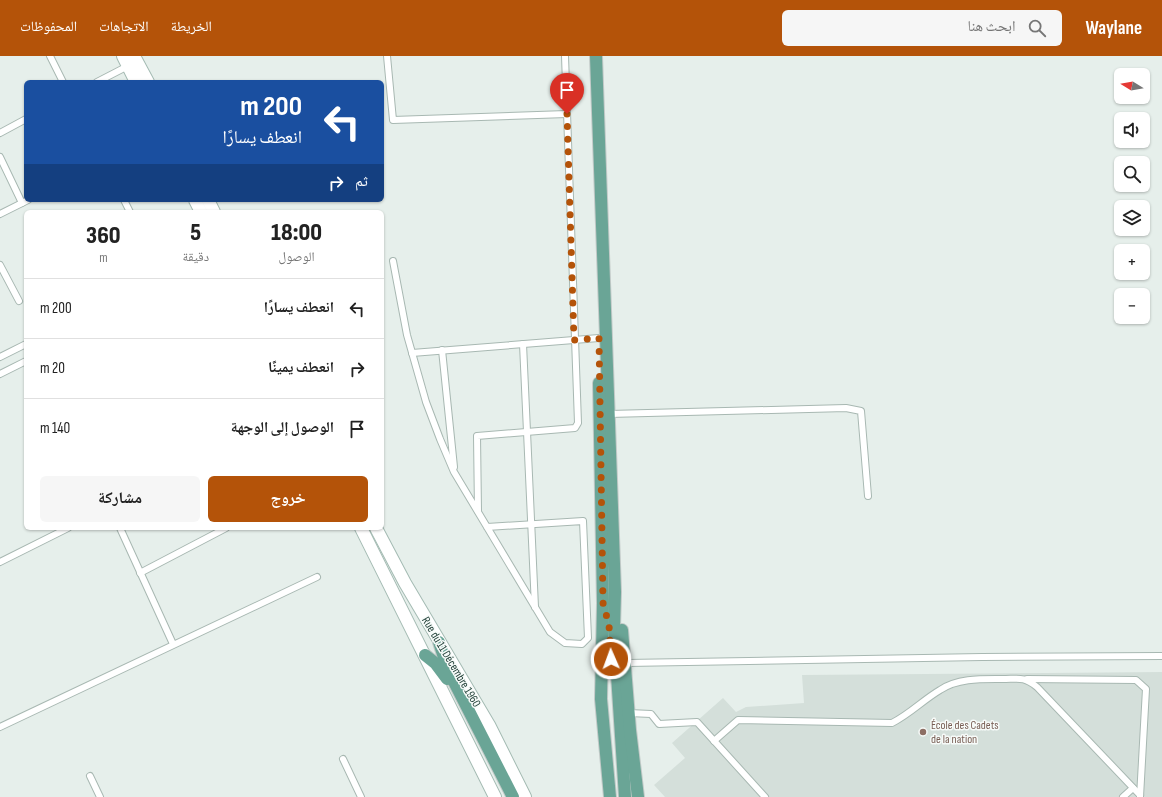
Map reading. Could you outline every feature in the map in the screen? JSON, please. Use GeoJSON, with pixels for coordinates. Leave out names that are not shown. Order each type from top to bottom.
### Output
{"type":"FeatureCollection","features":[{"type":"Feature","properties":{"kind":"main road"},"geometry":{"type":"LineString","coordinates":[[589,56],[599,338],[603,603],[601,699],[610,797]]}},
{"type":"Feature","properties":{"kind":"main road"},"geometry":{"type":"LineString","coordinates":[[596,56],[615,592],[614,629],[625,797]]}},
{"type":"Feature","properties":{"kind":"main road"},"geometry":{"type":"LineString","coordinates":[[128,59],[135,80]]}},
{"type":"Feature","properties":{"kind":"main road"},"geometry":{"type":"LineString","coordinates":[[128,59],[146,80]]}},
{"type":"Feature","properties":{"kind":"main road","name":"Rue du 11 Décembre 1960"},"geometry":{"type":"LineString","coordinates":[[362,530],[495,797]]}},
{"type":"Feature","properties":{"kind":"main road","name":"Rue du 11 Décembre 1960"},"geometry":{"type":"LineString","coordinates":[[377,530],[405,583],[489,725],[525,797]]}},
{"type":"Feature","properties":{"kind":"main road"},"geometry":{"type":"LineString","coordinates":[[615,592],[626,664],[629,713],[638,797]]}},
{"type":"Feature","properties":{"kind":"main road"},"geometry":{"type":"LineString","coordinates":[[603,603],[610,635],[619,797]]}},
{"type":"Feature","properties":{"kind":"main road"},"geometry":{"type":"LineString","coordinates":[[439,642],[448,670],[513,797]]}},
{"type":"Feature","properties":{"kind":"main road"},"geometry":{"type":"LineString","coordinates":[[425,655],[435,663],[447,679],[505,797]]}},
{"type":"Feature","properties":{"kind":"lane"},"geometry":{"type":"LineString","coordinates":[[50,56],[62,80]]}},
{"type":"Feature","properties":{"kind":"lane"},"geometry":{"type":"LineString","coordinates":[[387,56],[393,120],[567,114]]}},
{"type":"Feature","properties":{"kind":"lane"},"geometry":{"type":"LineString","coordinates":[[478,512],[477,436],[575,428],[578,423],[565,56]]}},
{"type":"Feature","properties":{"kind":"lane"},"geometry":{"type":"LineString","coordinates":[[100,80],[128,59]]}},
{"type":"Feature","properties":{"kind":"lane"},"geometry":{"type":"LineString","coordinates":[[0,133],[24,120]]}},
{"type":"Feature","properties":{"kind":"lane"},"geometry":{"type":"LineString","coordinates":[[0,157],[24,200]]}},
{"type":"Feature","properties":{"kind":"lane"},"geometry":{"type":"LineString","coordinates":[[0,214],[25,202]]}},
{"type":"Feature","properties":{"kind":"lane"},"geometry":{"type":"LineString","coordinates":[[393,262],[406,335],[426,402],[454,472],[535,608],[550,632],[565,643],[582,644],[588,638],[583,521],[487,527]]}},
{"type":"Feature","properties":{"kind":"lane"},"geometry":{"type":"LineString","coordinates":[[0,265],[19,301]]}},
{"type":"Feature","properties":{"kind":"lane"},"geometry":{"type":"LineString","coordinates":[[412,353],[599,338]]}},
{"type":"Feature","properties":{"kind":"lane"},"geometry":{"type":"LineString","coordinates":[[523,344],[535,608]]}},
{"type":"Feature","properties":{"kind":"lane"},"geometry":{"type":"LineString","coordinates":[[0,357],[24,345]]}},
{"type":"Feature","properties":{"kind":"lane"},"geometry":{"type":"LineString","coordinates":[[442,350],[454,472]]}},
{"type":"Feature","properties":{"kind":"lane"},"geometry":{"type":"LineString","coordinates":[[0,374],[24,362]]}},
{"type":"Feature","properties":{"kind":"lane"},"geometry":{"type":"LineString","coordinates":[[609,414],[846,408],[861,411],[868,496]]}},
{"type":"Feature","properties":{"kind":"lane"},"geometry":{"type":"LineString","coordinates":[[0,562],[64,530]]}},
{"type":"Feature","properties":{"kind":"lane"},"geometry":{"type":"LineString","coordinates":[[121,530],[173,644]]}},
{"type":"Feature","properties":{"kind":"lane"},"geometry":{"type":"LineString","coordinates":[[140,572],[222,530]]}},
{"type":"Feature","properties":{"kind":"lane"},"geometry":{"type":"LineString","coordinates":[[0,727],[317,577]]}},
{"type":"Feature","properties":{"kind":"lane"},"geometry":{"type":"LineString","coordinates":[[626,664],[974,657],[1162,656]]}},
{"type":"Feature","properties":{"kind":"lane"},"geometry":{"type":"LineString","coordinates":[[714,741],[738,720],[892,723],[904,717],[941,689],[962,681],[980,679],[1136,680],[1146,689],[1140,796]]}},
{"type":"Feature","properties":{"kind":"lane"},"geometry":{"type":"LineString","coordinates":[[1027,679],[1037,687],[1140,796]]}},
{"type":"Feature","properties":{"kind":"lane"},"geometry":{"type":"LineString","coordinates":[[629,713],[651,714],[659,724],[696,722],[765,797]]}},
{"type":"Feature","properties":{"kind":"lane"},"geometry":{"type":"LineString","coordinates":[[343,759],[361,797]]}},
{"type":"Feature","properties":{"kind":"lane"},"geometry":{"type":"LineString","coordinates":[[90,776],[100,797]]}},
{"type":"Feature","properties":{"kind":"lane"},"geometry":{"type":"LineString","coordinates":[[1123,797],[1133,788]]}},
{"type":"Feature","properties":{"kind":"shaded area","name":"École des Cadets de la nation"},"geometry":{"type":"Polygon","coordinates":[[[1162,672],[1162,797],[665,797],[654,785],[685,758],[672,743],[723,698],[736,712],[746,707],[804,703],[802,675],[1162,672]]]}},
{"type":"Feature","properties":{"kind":"place","name":"École des Cadets de la nation"},"geometry":{"type":"Point","coordinates":[923,732]}},
{"type":"Feature","properties":{"kind":"route"},"geometry":{"type":"LineString","coordinates":[[567,114],[574,340],[599,338],[603,603],[609,625],[611,659]]}}]}
